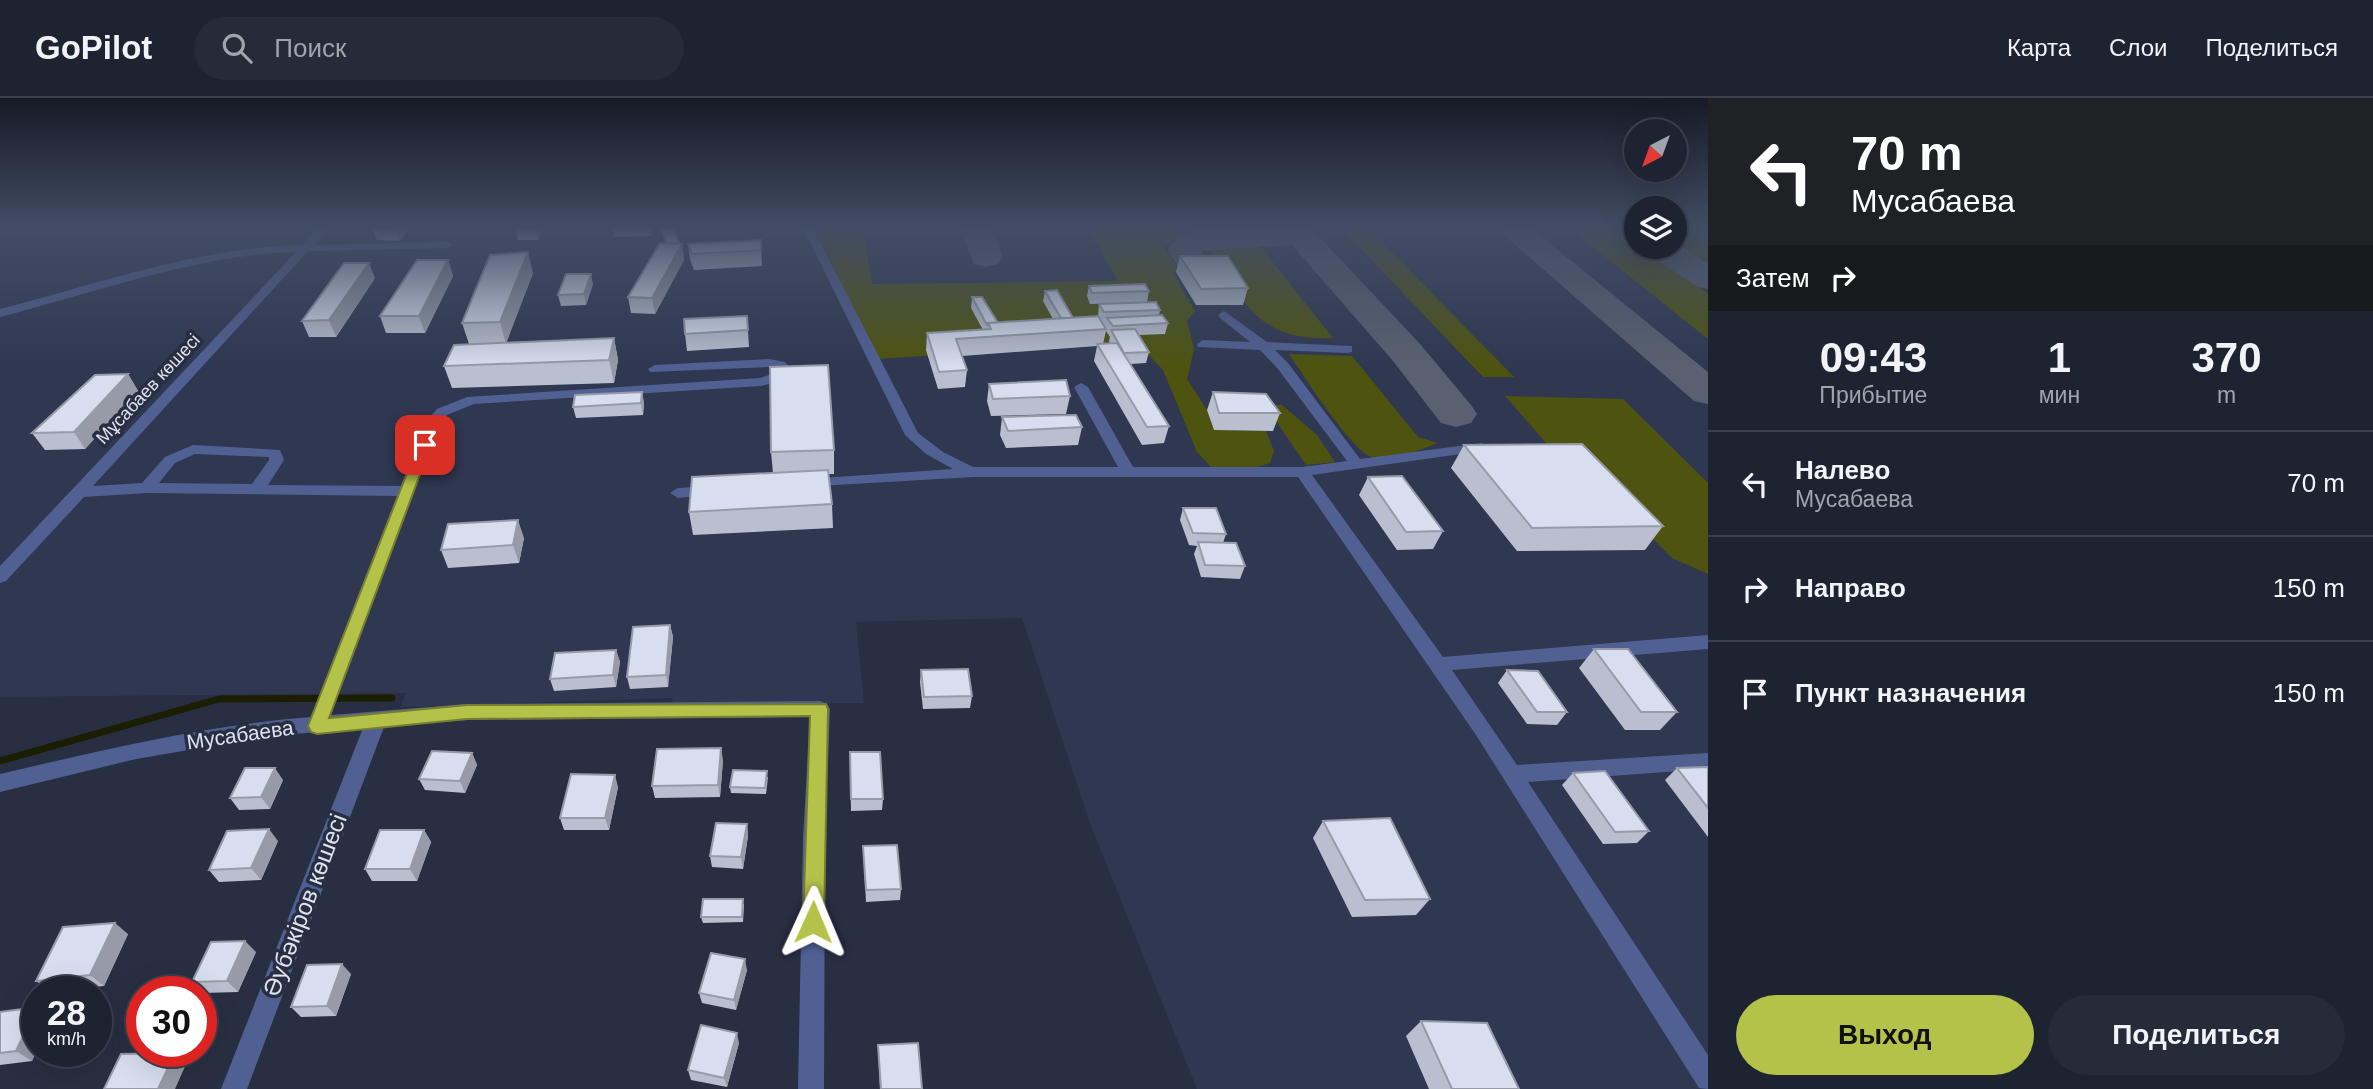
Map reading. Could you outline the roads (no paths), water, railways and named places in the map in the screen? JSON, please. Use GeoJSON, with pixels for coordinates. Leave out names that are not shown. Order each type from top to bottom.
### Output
{"type":"FeatureCollection","features":[{"type":"Feature","properties":{"kind":"street"},"geometry":{"type":"LineString","coordinates":[[0,313],[154,274]]}},
{"type":"Feature","properties":{"kind":"street","name":"Мұсабаев көшесі"},"geometry":{"type":"LineString","coordinates":[[0,577],[281,274]]}},
{"type":"Feature","properties":{"kind":"street"},"geometry":{"type":"LineString","coordinates":[[830,274],[912,435],[926,449],[943,460],[973,472]]}},
{"type":"Feature","properties":{"kind":"street"},"geometry":{"type":"LineString","coordinates":[[1224,315],[1262,345],[1283,366],[1357,465]]}},
{"type":"Feature","properties":{"kind":"street"},"geometry":{"type":"LineString","coordinates":[[1203,344],[1346,349]]}},
{"type":"Feature","properties":{"kind":"street"},"geometry":{"type":"LineString","coordinates":[[317,726],[433,422],[442,412],[472,400],[761,382],[783,376],[786,371],[779,365],[769,363],[655,369]]}},
{"type":"Feature","properties":{"kind":"street"},"geometry":{"type":"LineString","coordinates":[[1081,387],[1128,472]]}},
{"type":"Feature","properties":{"kind":"street"},"geometry":{"type":"LineString","coordinates":[[785,486],[973,472],[1302,472],[1484,447]]}},
{"type":"Feature","properties":{"kind":"street"},"geometry":{"type":"LineString","coordinates":[[147,488],[170,460],[193,450],[275,453],[277,460],[256,491]]}},
{"type":"Feature","properties":{"kind":"street"},"geometry":{"type":"LineString","coordinates":[[1302,472],[1338,520],[1512,774],[1708,1079]]}},
{"type":"Feature","properties":{"kind":"street"},"geometry":{"type":"LineString","coordinates":[[79,492],[147,488],[408,491]]}},
{"type":"Feature","properties":{"kind":"street"},"geometry":{"type":"LineString","coordinates":[[678,494],[731,489]]}},
{"type":"Feature","properties":{"kind":"street"},"geometry":{"type":"LineString","coordinates":[[1438,664],[1708,642]]}},
{"type":"Feature","properties":{"kind":"street","name":"Мусабаева"},"geometry":{"type":"LineString","coordinates":[[0,783],[136,751],[271,728],[467,712],[820,709],[814,838],[811,1089]]}},
{"type":"Feature","properties":{"kind":"street","name":"Әубәкіров көшесі"},"geometry":{"type":"LineString","coordinates":[[234,1089],[376,721]]}},
{"type":"Feature","properties":{"kind":"street"},"geometry":{"type":"LineString","coordinates":[[1512,774],[1708,761]]}},
{"type":"Feature","properties":{"kind":"waterway"},"geometry":{"type":"LineString","coordinates":[[0,761],[219,699],[392,698]]}}]}
